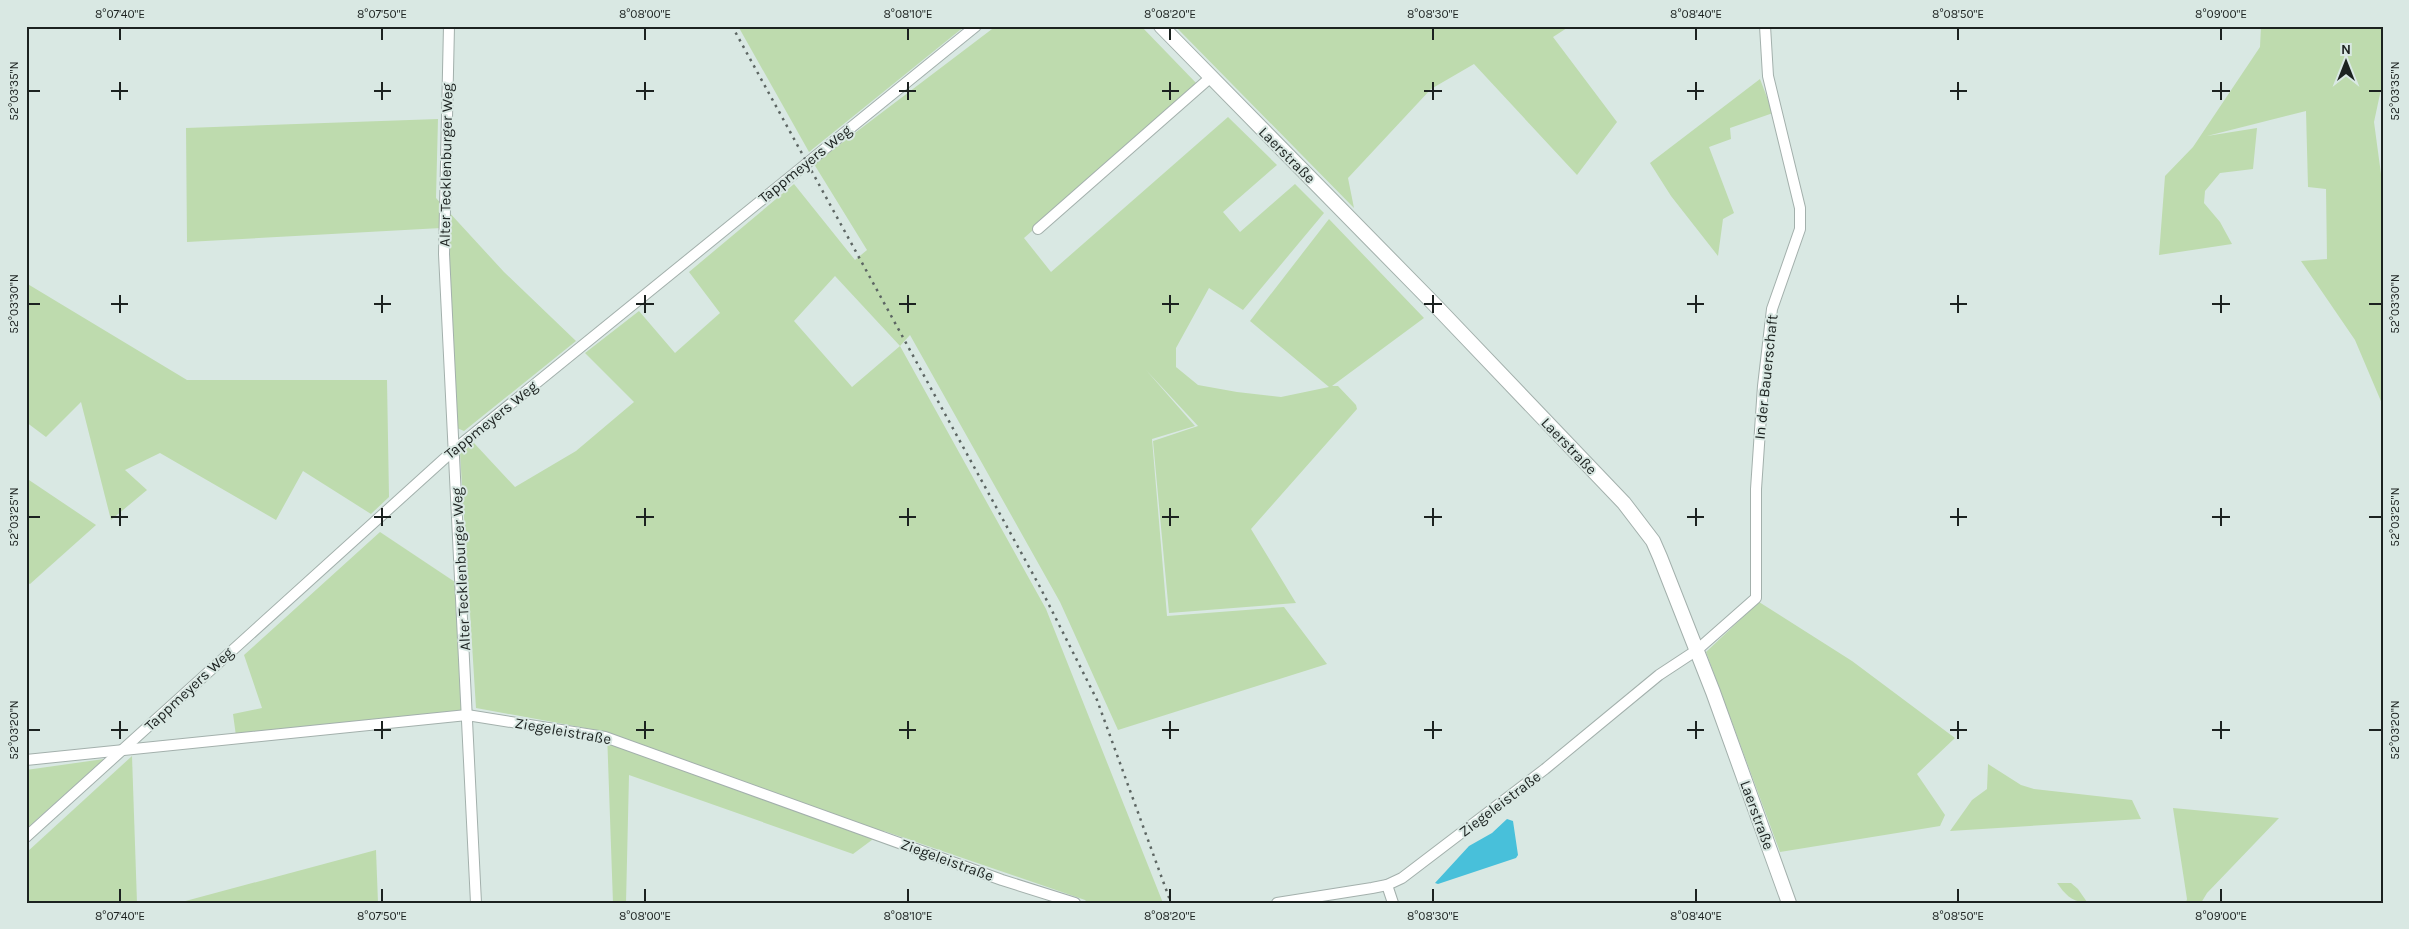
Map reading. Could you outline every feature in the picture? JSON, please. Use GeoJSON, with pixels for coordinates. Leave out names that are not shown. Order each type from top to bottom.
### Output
{"type":"FeatureCollection","features":[{"type":"Feature","properties":{"kind":"main road","name":"Laerstraße"},"geometry":{"type":"LineString","coordinates":[[1161,26],[1434,304],[1624,504],[1652,541],[1697,650],[1789,903]]}},
{"type":"Feature","properties":{"kind":"street","name":"Alter Tecklenburger Weg"},"geometry":{"type":"LineString","coordinates":[[449,26],[444,254],[476,903]]}},
{"type":"Feature","properties":{"kind":"street","name":"Tappmeyers Weg"},"geometry":{"type":"LineString","coordinates":[[26,837],[455,449],[976,26]]}},
{"type":"Feature","properties":{"kind":"street","name":"In der Bauerschaft"},"geometry":{"type":"LineString","coordinates":[[1697,650],[1756,598],[1756,489],[1764,376],[1772,309],[1800,229],[1800,208],[1768,76],[1765,26]]}},
{"type":"Feature","properties":{"kind":"street"},"geometry":{"type":"LineString","coordinates":[[1038,229],[1210,77]]}},
{"type":"Feature","properties":{"kind":"street","name":"Ziegeleistraße"},"geometry":{"type":"LineString","coordinates":[[1277,903],[1387,885],[1402,878],[1545,770],[1660,675],[1697,650]]}},
{"type":"Feature","properties":{"kind":"street","name":"Ziegeleistraße"},"geometry":{"type":"LineString","coordinates":[[26,760],[467,715],[605,737],[1002,880],[1075,903]]}},
{"type":"Feature","properties":{"kind":"street"},"geometry":{"type":"LineString","coordinates":[[1387,885],[1393,903]]}},
{"type":"Feature","properties":{"kind":"green space"},"geometry":{"type":"Polygon","coordinates":[[[738,26],[965,26],[809,152],[738,26]]]}},
{"type":"Feature","properties":{"kind":"green space"},"geometry":{"type":"Polygon","coordinates":[[[996,26],[1141,26],[1198,85],[1024,238],[1051,272],[1228,117],[1277,165],[1223,212],[1240,232],[1295,184],[1324,213],[1243,310],[1209,288],[1176,348],[1176,367],[1198,385],[1237,392],[1281,397],[1329,387],[1250,321],[1329,219],[1424,318],[1332,386],[1338,386],[1356,405],[1357,409],[1251,529],[1296,603],[1169,613],[1153,441],[1198,426],[1146,370],[1195,426],[1152,439],[1167,616],[1284,607],[1327,664],[1118,730],[1060,602],[910,335],[900,346],[1046,609],[1163,903],[1088,903],[1085,900],[884,831],[853,854],[629,775],[626,903],[613,903],[607,732],[476,708],[460,453],[474,443],[515,487],[576,451],[634,402],[585,353],[639,311],[675,353],[720,313],[689,272],[794,184],[855,260],[867,250],[814,164],[996,26]],[[835,276],[794,321],[852,387],[900,346],[835,276]]]}},
{"type":"Feature","properties":{"kind":"green space"},"geometry":{"type":"Polygon","coordinates":[[[1175,26],[1570,26],[1553,37],[1617,122],[1577,175],[1474,64],[1431,89],[1348,178],[1354,208],[1175,26]]]}},
{"type":"Feature","properties":{"kind":"green space"},"geometry":{"type":"Polygon","coordinates":[[[2261,26],[2383,26],[2383,80],[2374,122],[2383,189],[2383,406],[2355,340],[2301,261],[2327,259],[2326,189],[2308,187],[2306,111],[2207,136],[2257,128],[2253,169],[2220,173],[2205,191],[2204,203],[2220,222],[2232,244],[2159,255],[2165,176],[2193,147],[2260,47],[2261,26]]]}},
{"type":"Feature","properties":{"kind":"green space"},"geometry":{"type":"Polygon","coordinates":[[[1760,79],[1773,113],[1730,128],[1731,139],[1709,147],[1734,213],[1723,219],[1718,256],[1671,196],[1650,163],[1760,79]]]}},
{"type":"Feature","properties":{"kind":"green space"},"geometry":{"type":"Polygon","coordinates":[[[438,119],[436,198],[504,272],[576,341],[464,431],[457,428],[441,228],[187,242],[186,128],[438,119]]]}},
{"type":"Feature","properties":{"kind":"green space"},"geometry":{"type":"Polygon","coordinates":[[[26,283],[187,380],[387,380],[389,497],[371,514],[303,471],[276,520],[160,453],[125,470],[147,490],[111,520],[81,402],[46,437],[26,422],[26,283]]]}},
{"type":"Feature","properties":{"kind":"green space"},"geometry":{"type":"Polygon","coordinates":[[[26,478],[96,525],[30,584],[26,582],[26,478]]]}},
{"type":"Feature","properties":{"kind":"green space"},"geometry":{"type":"Polygon","coordinates":[[[380,532],[455,582],[463,711],[236,736],[233,714],[262,708],[244,655],[380,532]]]}},
{"type":"Feature","properties":{"kind":"green space"},"geometry":{"type":"Polygon","coordinates":[[[1759,602],[1852,661],[1955,738],[1917,774],[1945,815],[1940,826],[1780,852],[1706,652],[1759,602]]]}},
{"type":"Feature","properties":{"kind":"green space"},"geometry":{"type":"Polygon","coordinates":[[[132,756],[137,903],[26,903],[26,853],[132,756]]]}},
{"type":"Feature","properties":{"kind":"green space"},"geometry":{"type":"Polygon","coordinates":[[[104,759],[26,829],[26,770],[104,759]]]}},
{"type":"Feature","properties":{"kind":"green space"},"geometry":{"type":"Polygon","coordinates":[[[1988,764],[2021,785],[2034,789],[2132,800],[2141,819],[1950,831],[1972,800],[1987,789],[1988,764]]]}},
{"type":"Feature","properties":{"kind":"green space"},"geometry":{"type":"Polygon","coordinates":[[[2173,808],[2279,818],[2207,893],[2201,903],[2186,903],[2187,899],[2173,808]]]}},
{"type":"Feature","properties":{"kind":"green space"},"geometry":{"type":"Polygon","coordinates":[[[376,850],[378,903],[178,903],[376,850]]]}},
{"type":"Feature","properties":{"kind":"green space"},"geometry":{"type":"Polygon","coordinates":[[[2057,883],[2071,883],[2087,902],[2073,899],[2057,883]]]}},
{"type":"Feature","properties":{"kind":"water"},"geometry":{"type":"Polygon","coordinates":[[[1507,819],[1513,821],[1518,855],[1516,858],[1438,884],[1435,883],[1469,846],[1492,833],[1507,819]]]}},
{"type":"Feature","properties":{"kind":"railway"},"geometry":{"type":"LineString","coordinates":[[732,26],[1040,587],[1097,700],[1171,903]]}}]}
